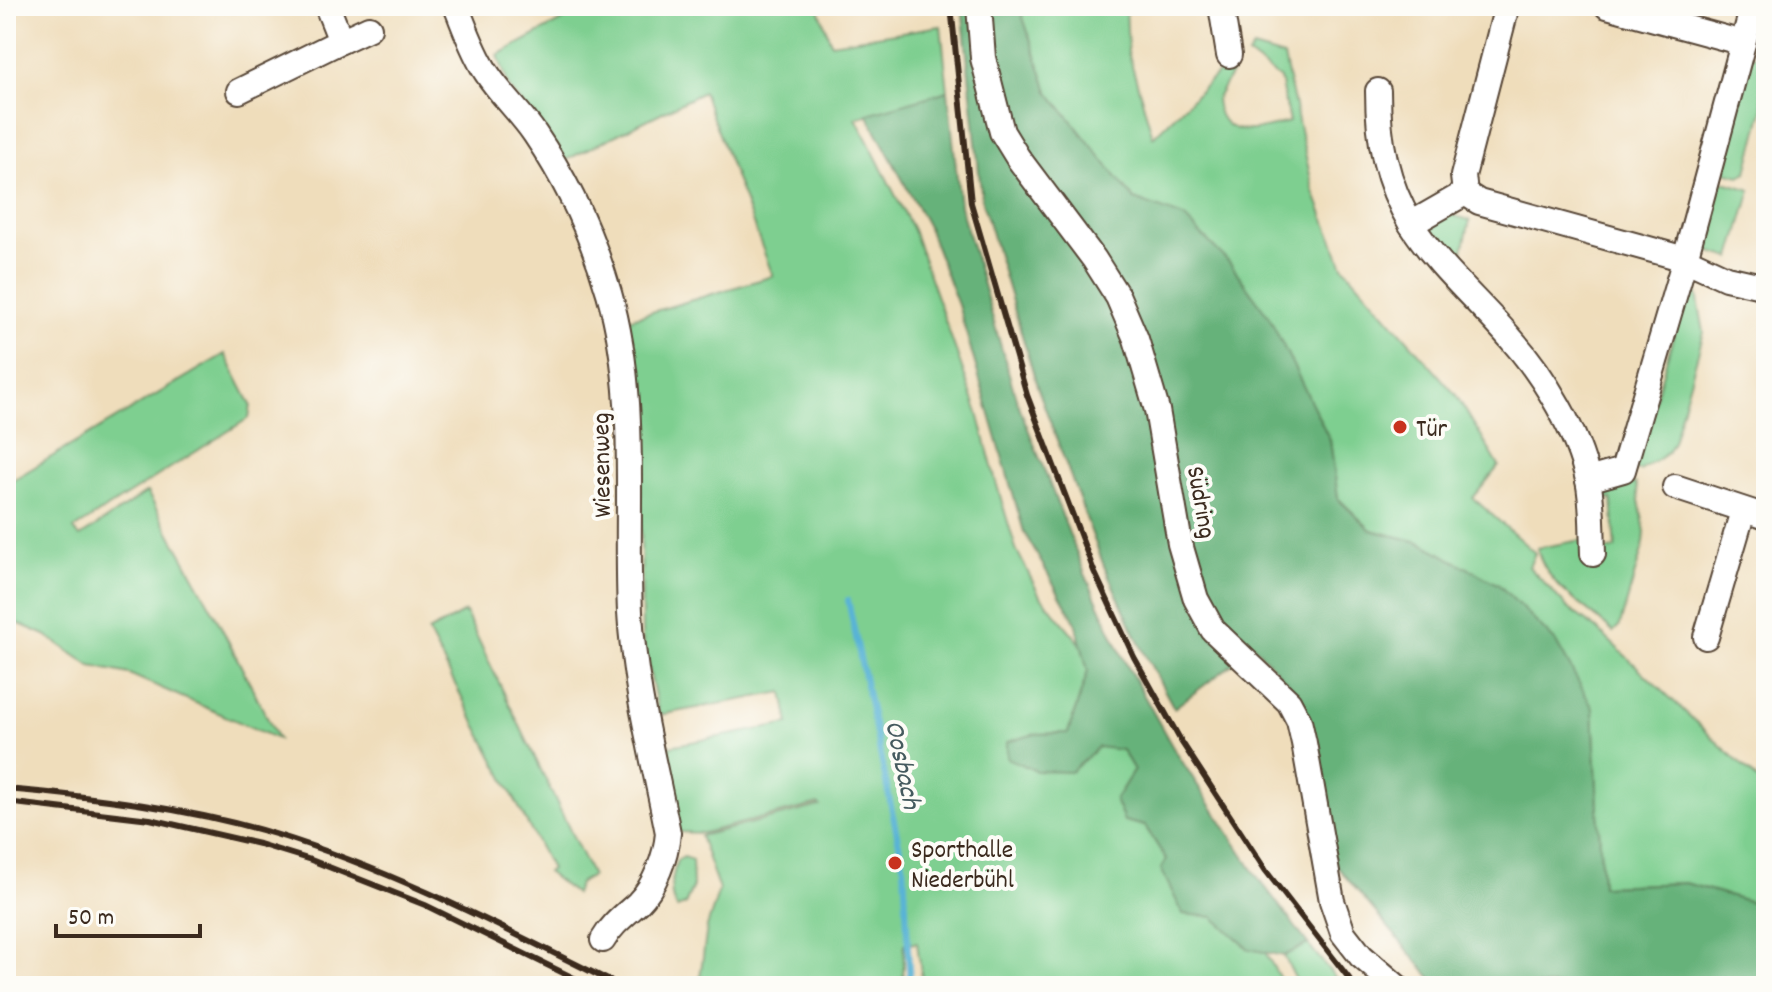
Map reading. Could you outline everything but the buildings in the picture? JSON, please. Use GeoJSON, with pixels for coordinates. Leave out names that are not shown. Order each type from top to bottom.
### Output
{"type":"FeatureCollection","features":[{"type":"Feature","properties":{"kind":"street"},"geometry":{"type":"LineString","coordinates":[[327,6],[341,41]]}},
{"type":"Feature","properties":{"kind":"street","name":"Wiesenweg"},"geometry":{"type":"LineString","coordinates":[[456,6],[483,68],[535,133],[563,181],[609,293],[620,347],[627,400],[631,613],[638,682],[668,833],[667,847],[650,888],[611,926],[603,940]]}},
{"type":"Feature","properties":{"kind":"street","name":"Südring"},"geometry":{"type":"LineString","coordinates":[[979,6],[983,58],[1002,132],[1094,259],[1118,297],[1136,339],[1157,410],[1180,544],[1196,599],[1213,630],[1289,702],[1304,743],[1332,901],[1343,933],[1361,956],[1396,986]]}},
{"type":"Feature","properties":{"kind":"street"},"geometry":{"type":"LineString","coordinates":[[1221,6],[1229,55]]}},
{"type":"Feature","properties":{"kind":"street"},"geometry":{"type":"LineString","coordinates":[[1465,193],[1463,176],[1507,6]]}},
{"type":"Feature","properties":{"kind":"street"},"geometry":{"type":"LineString","coordinates":[[1607,6],[1743,43]]}},
{"type":"Feature","properties":{"kind":"street"},"geometry":{"type":"LineString","coordinates":[[1588,480],[1623,470],[1685,259],[1753,6]]}},
{"type":"Feature","properties":{"kind":"street"},"geometry":{"type":"LineString","coordinates":[[239,91],[369,28]]}},
{"type":"Feature","properties":{"kind":"street"},"geometry":{"type":"LineString","coordinates":[[1378,91],[1378,122],[1387,171],[1396,198],[1427,250],[1514,341],[1536,370],[1574,440],[1588,480],[1593,554]]}},
{"type":"Feature","properties":{"kind":"street"},"geometry":{"type":"LineString","coordinates":[[1411,224],[1465,193]]}},
{"type":"Feature","properties":{"kind":"street"},"geometry":{"type":"LineString","coordinates":[[1465,193],[1479,202],[1685,259],[1726,278],[1766,287]]}},
{"type":"Feature","properties":{"kind":"street"},"geometry":{"type":"LineString","coordinates":[[1675,487],[1755,514],[1706,637]]}},
{"type":"Feature","properties":{"kind":"green space"},"geometry":{"type":"Polygon","coordinates":[[[589,6],[818,6],[831,43],[941,26],[948,91],[856,118],[913,230],[978,413],[1016,549],[1039,594],[1081,644],[1088,671],[1068,733],[1035,734],[1122,750],[1134,770],[1115,800],[1124,821],[1145,826],[1166,859],[1161,869],[1249,949],[1264,950],[1284,986],[923,986],[917,943],[904,944],[903,986],[699,986],[707,927],[719,890],[700,836],[820,806],[703,833],[677,832],[664,747],[789,724],[783,692],[659,715],[642,637],[640,407],[625,320],[773,276],[703,92],[564,161],[509,87],[498,55],[589,6]]]}},
{"type":"Feature","properties":{"kind":"green space"},"geometry":{"type":"Polygon","coordinates":[[[962,6],[1019,6],[1048,91],[1134,199],[1184,217],[1229,262],[1269,317],[1330,440],[1338,499],[1371,530],[1422,543],[1499,585],[1556,642],[1593,708],[1602,886],[1685,883],[1766,906],[1766,986],[1438,986],[1334,863],[1294,690],[1255,647],[1174,708],[1143,651],[1104,566],[1038,389],[982,201],[962,6]]]}},
{"type":"Feature","properties":{"kind":"green space"},"geometry":{"type":"Polygon","coordinates":[[[1019,6],[1126,6],[1128,52],[1153,137],[1220,71],[1228,68],[1232,72],[1216,100],[1225,123],[1234,128],[1254,130],[1289,122],[1280,79],[1248,55],[1253,48],[1284,57],[1313,189],[1343,266],[1456,395],[1499,466],[1473,498],[1535,553],[1529,567],[1568,608],[1597,629],[1766,788],[1766,906],[1685,883],[1602,886],[1593,709],[1422,543],[1371,530],[1338,498],[1330,440],[1184,218],[1134,199],[1048,91],[1019,6]]]}},
{"type":"Feature","properties":{"kind":"green space"},"geometry":{"type":"Polygon","coordinates":[[[1746,54],[1759,57],[1763,110],[1747,172],[1740,176],[1713,169],[1746,54]]]}},
{"type":"Feature","properties":{"kind":"green space"},"geometry":{"type":"Polygon","coordinates":[[[948,91],[960,206],[1016,398],[1085,574],[1124,660],[1172,746],[1257,876],[1308,944],[1284,956],[1249,949],[1213,917],[1183,914],[1161,869],[1166,859],[1145,826],[1124,821],[1115,800],[1134,770],[1122,750],[1098,747],[1071,772],[1036,771],[1007,758],[1007,742],[1035,734],[1068,733],[1088,671],[1075,621],[1024,532],[958,305],[927,225],[867,114],[948,91]]]}},
{"type":"Feature","properties":{"kind":"green space"},"geometry":{"type":"Polygon","coordinates":[[[1711,178],[1751,190],[1731,258],[1691,246],[1711,178]]]}},
{"type":"Feature","properties":{"kind":"green space"},"geometry":{"type":"Polygon","coordinates":[[[1447,214],[1470,220],[1462,255],[1454,246],[1442,255],[1431,237],[1431,227],[1447,214]]]}},
{"type":"Feature","properties":{"kind":"green space"},"geometry":{"type":"Polygon","coordinates":[[[1689,281],[1696,288],[1704,332],[1673,442],[1667,453],[1640,471],[1635,470],[1689,281]]]}},
{"type":"Feature","properties":{"kind":"green space"},"geometry":{"type":"Polygon","coordinates":[[[225,354],[251,405],[249,418],[74,529],[80,537],[147,492],[214,613],[278,739],[129,674],[91,666],[45,635],[6,618],[6,484],[225,354]]]}},
{"type":"Feature","properties":{"kind":"green space"},"geometry":{"type":"Polygon","coordinates":[[[1622,480],[1636,484],[1645,532],[1620,625],[1613,632],[1558,585],[1542,562],[1537,548],[1582,540],[1602,551],[1616,549],[1612,499],[1597,500],[1602,485],[1622,480]]]}},
{"type":"Feature","properties":{"kind":"green space"},"geometry":{"type":"Polygon","coordinates":[[[465,612],[592,876],[579,883],[575,894],[547,872],[551,869],[428,632],[465,612]]]}},
{"type":"Feature","properties":{"kind":"green space"},"geometry":{"type":"Polygon","coordinates":[[[684,857],[692,860],[693,886],[685,905],[677,908],[672,897],[672,885],[677,860],[684,857]]]}},
{"type":"Feature","properties":{"kind":"green space"},"geometry":{"type":"Polygon","coordinates":[[[1308,944],[1342,986],[1299,986],[1284,956],[1308,944]]]}},
{"type":"Feature","properties":{"kind":"waterway","name":"Oosbach"},"geometry":{"type":"LineString","coordinates":[[848,600],[904,868],[910,986]]}},
{"type":"Feature","properties":{"kind":"railway"},"geometry":{"type":"LineString","coordinates":[[951,6],[971,203],[1027,395],[1094,571],[1134,657],[1181,741],[1266,871],[1355,986]]}},
{"type":"Feature","properties":{"kind":"railway"},"geometry":{"type":"LineString","coordinates":[[6,789],[142,805],[209,817],[275,834],[408,884],[620,986]]}},
{"type":"Feature","properties":{"kind":"railway"},"geometry":{"type":"LineString","coordinates":[[6,802],[150,819],[259,844],[311,860],[425,905],[590,986]]}},
{"type":"Feature","properties":{"kind":"place","name":"Tür"},"geometry":{"type":"Point","coordinates":[1400,427]}},
{"type":"Feature","properties":{"kind":"place","name":"Sporthalle Niederbühl"},"geometry":{"type":"Point","coordinates":[895,863]}}]}
